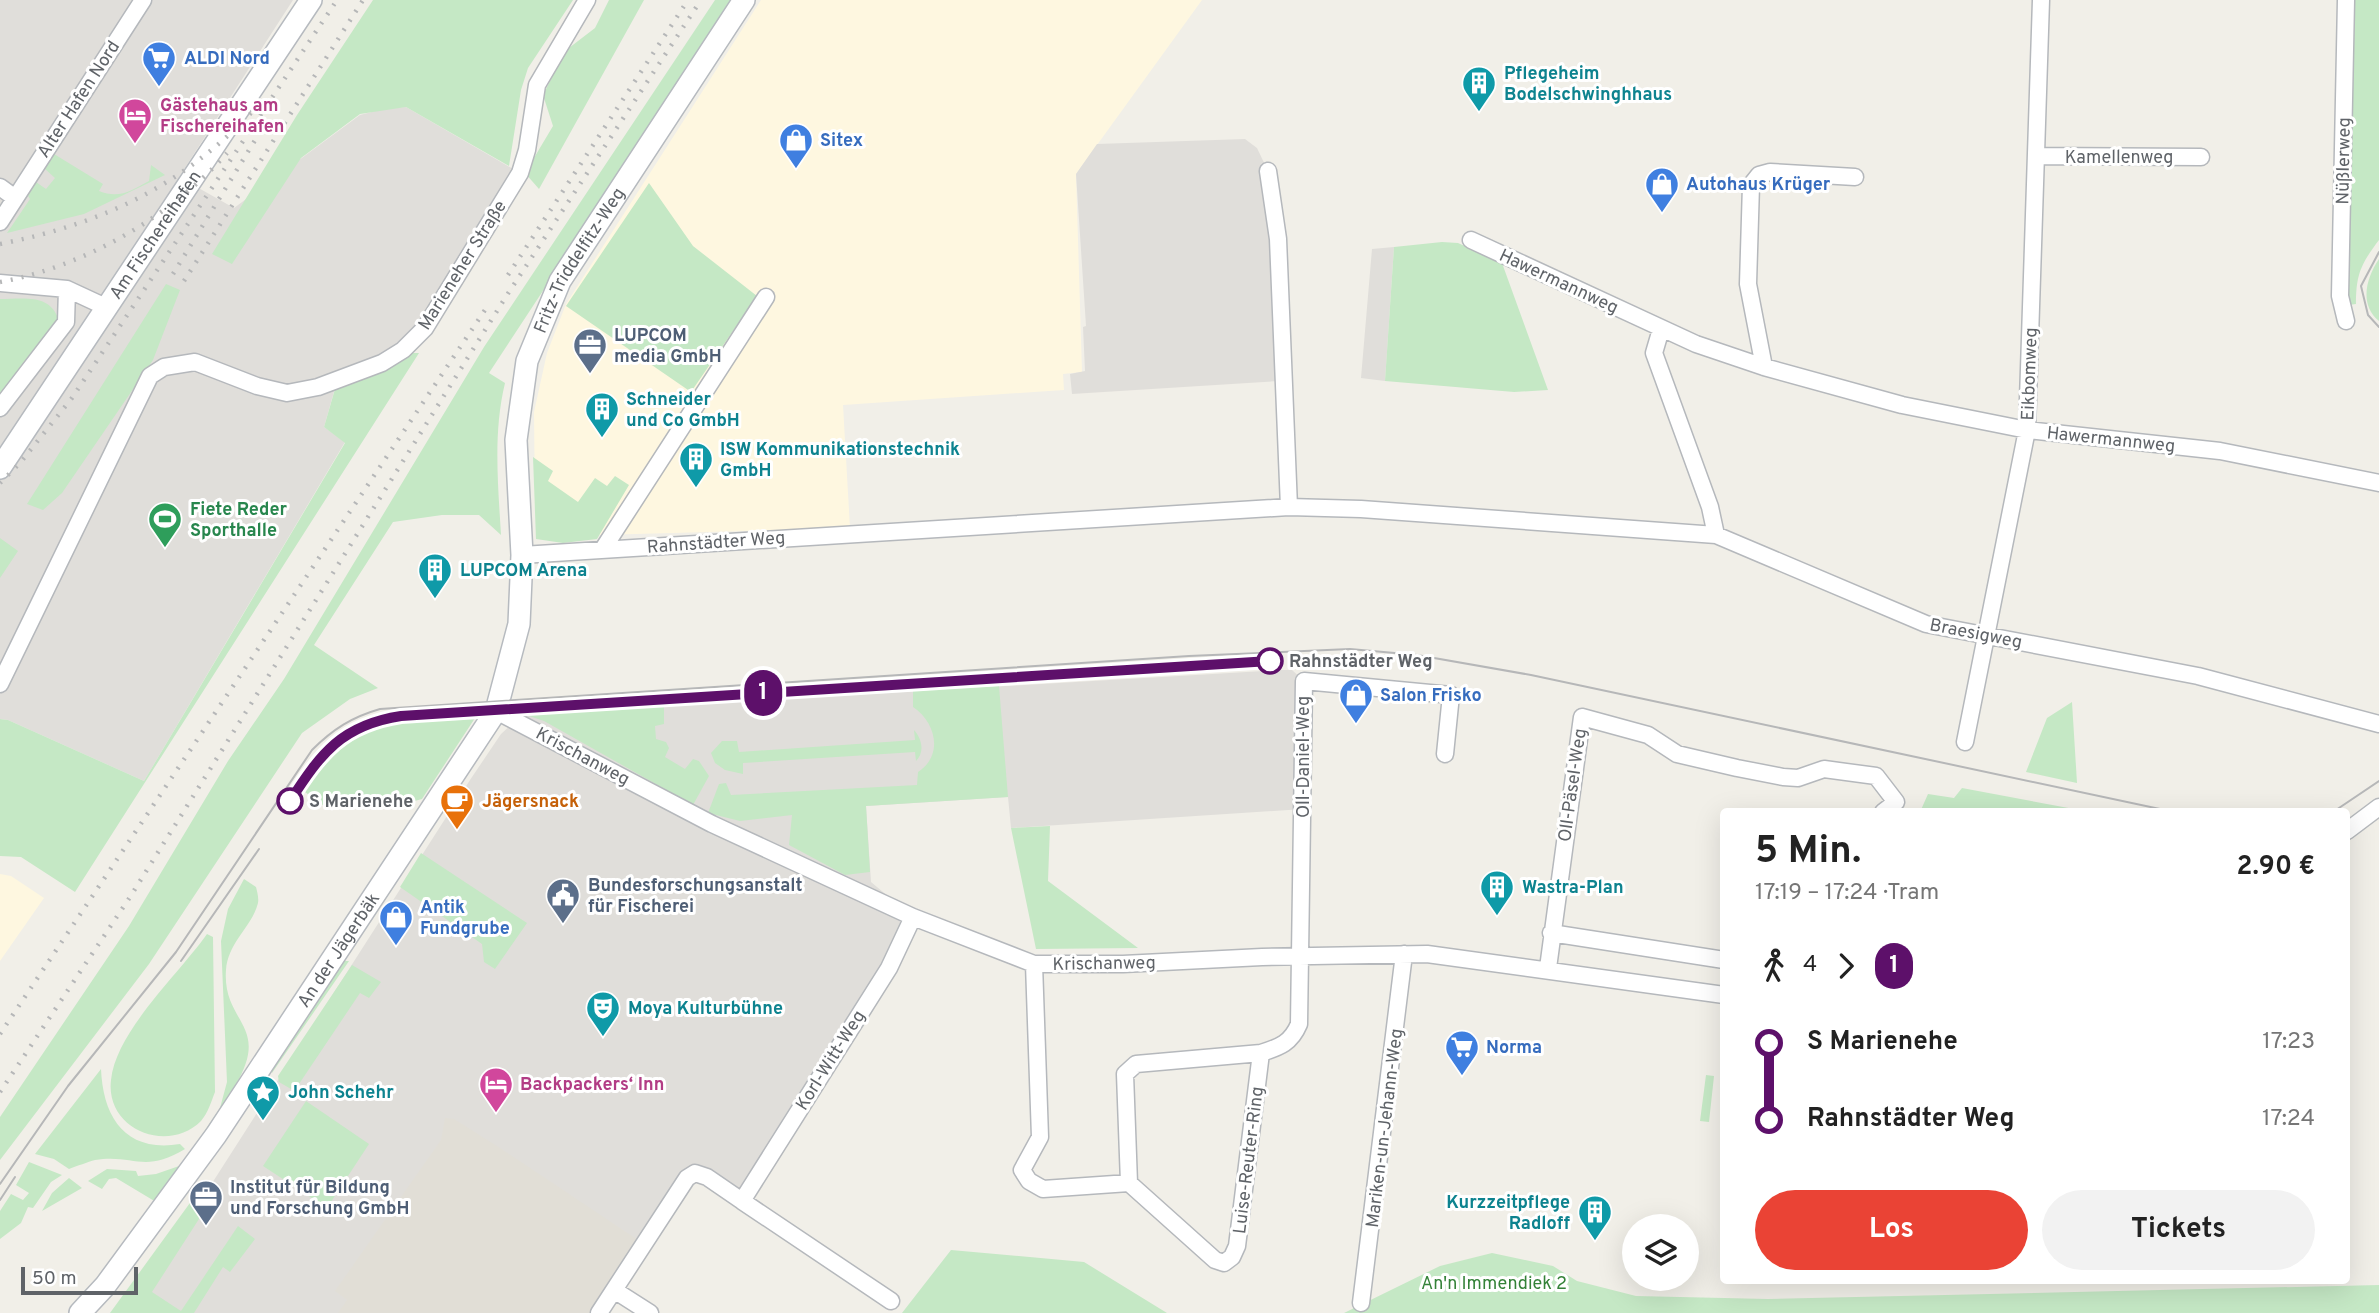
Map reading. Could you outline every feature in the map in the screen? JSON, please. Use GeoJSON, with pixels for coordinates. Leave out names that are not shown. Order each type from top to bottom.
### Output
{"type":"FeatureCollection","features":[{"type":"Feature","properties":{"kind":"street","name":"Alter Hafen Nord"},"geometry":{"type":"LineString","coordinates":[[0,222],[143,0]]}},
{"type":"Feature","properties":{"kind":"street","name":"Am Fischereihafen"},"geometry":{"type":"LineString","coordinates":[[0,468],[311,0]]}},
{"type":"Feature","properties":{"kind":"street","name":"Marieneher Straße"},"geometry":{"type":"LineString","coordinates":[[0,684],[150,376],[164,367],[195,362],[257,386],[287,393],[318,387],[382,363],[403,350],[425,328],[520,173],[527,150],[537,85],[587,0]]}},
{"type":"Feature","properties":{"kind":"street","name":"Fritz-Triddelfitz-Weg"},"geometry":{"type":"LineString","coordinates":[[522,555],[516,460],[519,402],[527,361],[541,320],[560,281],[593,228],[744,0]]}},
{"type":"Feature","properties":{"kind":"street","name":"Eikbomweg"},"geometry":{"type":"LineString","coordinates":[[1965,741],[2027,430],[2041,0]]}},
{"type":"Feature","properties":{"kind":"street","name":"Nüßlerweg"},"geometry":{"type":"LineString","coordinates":[[2346,0],[2340,296],[2346,321]]}},
{"type":"Feature","properties":{"kind":"street","name":"Kamellenweg"},"geometry":{"type":"LineString","coordinates":[[2037,156],[2201,158]]}},
{"type":"Feature","properties":{"kind":"street"},"geometry":{"type":"LineString","coordinates":[[1268,171],[1278,239],[1290,507]]}},
{"type":"Feature","properties":{"kind":"street"},"geometry":{"type":"LineString","coordinates":[[1764,367],[1748,284],[1751,185],[1759,174],[1770,172],[1855,177]]}},
{"type":"Feature","properties":{"kind":"street"},"geometry":{"type":"LineString","coordinates":[[0,187],[15,198]]}},
{"type":"Feature","properties":{"kind":"street","name":"Hawermannweg"},"geometry":{"type":"LineString","coordinates":[[1471,240],[1661,329],[1764,367],[1902,405],[2027,430],[2220,450],[2379,483]]}},
{"type":"Feature","properties":{"kind":"street"},"geometry":{"type":"LineString","coordinates":[[0,283],[67,289],[108,308]]}},
{"type":"Feature","properties":{"kind":"street"},"geometry":{"type":"LineString","coordinates":[[0,408],[66,322],[67,289]]}},
{"type":"Feature","properties":{"kind":"street"},"geometry":{"type":"LineString","coordinates":[[603,549],[766,297]]}},
{"type":"Feature","properties":{"kind":"street"},"geometry":{"type":"LineString","coordinates":[[1661,329],[1654,353],[1710,507],[1716,535]]}},
{"type":"Feature","properties":{"kind":"street","name":"Rahnstädter Weg"},"geometry":{"type":"LineString","coordinates":[[522,555],[1290,507],[1361,509],[1716,535]]}},
{"type":"Feature","properties":{"kind":"street","name":"Braesigweg"},"geometry":{"type":"LineString","coordinates":[[1716,535],[1926,624],[2199,676],[2379,724]]}},
{"type":"Feature","properties":{"kind":"street","name":"An der Jägerbäk"},"geometry":{"type":"LineString","coordinates":[[80,1313],[112,1276],[216,1135],[496,711],[519,624],[522,555]]}},
{"type":"Feature","properties":{"kind":"street","name":"Oll-Daniel-Weg"},"geometry":{"type":"LineString","coordinates":[[1300,957],[1304,681],[1451,695],[1445,754]]}},
{"type":"Feature","properties":{"kind":"street","name":"Krischanweg"},"geometry":{"type":"LineString","coordinates":[[496,711],[712,824],[913,917],[1034,964],[1123,964],[1404,954],[1548,968],[1720,994]]}},
{"type":"Feature","properties":{"kind":"street","name":"Oll-Päsel-Weg"},"geometry":{"type":"LineString","coordinates":[[1548,968],[1582,717],[1648,735],[1677,754],[1737,768],[1798,778],[1824,769],[1876,776],[1896,802],[1888,808]]}},
{"type":"Feature","properties":{"kind":"street"},"geometry":{"type":"LineString","coordinates":[[2350,829],[2379,807]]}},
{"type":"Feature","properties":{"kind":"street","name":"Korl-Witt-Weg"},"geometry":{"type":"LineString","coordinates":[[742,1200],[889,968],[913,917]]}},
{"type":"Feature","properties":{"kind":"street"},"geometry":{"type":"LineString","coordinates":[[1551,933],[1717,959]]}},
{"type":"Feature","properties":{"kind":"street","name":"Mariken-un-Jehann-Weg"},"geometry":{"type":"LineString","coordinates":[[1361,1303],[1404,954]]}},
{"type":"Feature","properties":{"kind":"street"},"geometry":{"type":"LineString","coordinates":[[1034,964],[1040,1137],[1023,1170],[1029,1181],[1043,1189],[1129,1183],[1125,1074],[1136,1063],[1261,1053],[1283,1046],[1294,1037],[1299,1024],[1300,957]]}},
{"type":"Feature","properties":{"kind":"street","name":"Luise-Reuter-Ring"},"geometry":{"type":"LineString","coordinates":[[1129,1183],[1215,1260],[1224,1263],[1232,1257],[1237,1246],[1261,1053]]}},
{"type":"Feature","properties":{"kind":"street"},"geometry":{"type":"LineString","coordinates":[[599,1313],[687,1178],[695,1172],[742,1200],[891,1301]]}},
{"type":"Feature","properties":{"kind":"street"},"geometry":{"type":"LineString","coordinates":[[614,1290],[649,1313]]}},
{"type":"Feature","properties":{"kind":"shaded area"},"geometry":{"type":"Polygon","coordinates":[[[0,0],[293,0],[179,177],[234,208],[360,115],[387,108],[406,107],[520,173],[403,350],[337,381],[324,427],[345,442],[144,781],[8,720],[0,719],[0,0]]]}},
{"type":"Feature","properties":{"kind":"shaded area"},"geometry":{"type":"Polygon","coordinates":[[[761,0],[1202,0],[1076,174],[1082,372],[1063,374],[1064,390],[843,405],[850,528],[599,535],[535,512],[534,412],[547,353],[566,304],[761,0]]]}},
{"type":"Feature","properties":{"kind":"shaded area"},"geometry":{"type":"Polygon","coordinates":[[[1245,139],[1257,148],[1268,171],[1279,381],[1072,394],[1070,374],[1085,371],[1083,327],[1086,326],[1076,174],[1097,144],[1245,139]]]}},
{"type":"Feature","properties":{"kind":"shaded area"},"geometry":{"type":"Polygon","coordinates":[[[1394,247],[1385,381],[1361,378],[1372,249],[1394,247]]]}},
{"type":"Feature","properties":{"kind":"shaded area"},"geometry":{"type":"Polygon","coordinates":[[[1292,670],[1304,681],[1303,809],[1011,828],[1008,797],[866,806],[871,882],[913,917],[742,1201],[695,1173],[599,1313],[155,1313],[126,1295],[191,1203],[207,1191],[470,780],[501,734],[523,714],[1292,670]]]}},
{"type":"Feature","properties":{"kind":"shaded area"},"geometry":{"type":"Polygon","coordinates":[[[0,874],[11,876],[44,898],[0,961],[0,874]]]}},
{"type":"Feature","properties":{"kind":"shaded area"},"geometry":{"type":"Polygon","coordinates":[[[445,1118],[454,1119],[500,1148],[644,1244],[599,1313],[338,1313],[347,1300],[335,1291],[441,1140],[445,1118]]]}},
{"type":"Feature","properties":{"kind":"green space"},"geometry":{"type":"Polygon","coordinates":[[[373,0],[573,0],[528,68],[521,90],[509,166],[406,107],[360,114],[301,158],[232,264],[212,254],[297,115],[373,0]]]}},
{"type":"Feature","properties":{"kind":"green space"},"geometry":{"type":"Polygon","coordinates":[[[609,0],[644,0],[539,189],[525,173],[553,126],[543,95],[565,51],[595,28],[609,0]]]}},
{"type":"Feature","properties":{"kind":"green space"},"geometry":{"type":"Polygon","coordinates":[[[715,0],[734,0],[489,373],[505,383],[498,439],[501,535],[479,515],[442,515],[393,522],[314,645],[378,688],[350,699],[302,733],[149,964],[0,1160],[0,1117],[129,926],[228,761],[284,679],[484,347],[715,0]]]}},
{"type":"Feature","properties":{"kind":"green space"},"geometry":{"type":"Polygon","coordinates":[[[2346,0],[2379,0],[2379,240],[2361,270],[2356,304],[2341,306],[2346,0]]]}},
{"type":"Feature","properties":{"kind":"green space"},"geometry":{"type":"Polygon","coordinates":[[[54,154],[103,184],[99,191],[106,193],[125,193],[149,181],[151,165],[165,175],[84,214],[7,233],[30,199],[28,196],[36,182],[46,189],[55,178],[45,169],[54,154]]]}},
{"type":"Feature","properties":{"kind":"green space"},"geometry":{"type":"Polygon","coordinates":[[[649,183],[693,246],[757,296],[691,392],[566,306],[649,183]]]}},
{"type":"Feature","properties":{"kind":"green space"},"geometry":{"type":"Polygon","coordinates":[[[1458,243],[1502,263],[1548,390],[1514,392],[1385,381],[1394,247],[1458,243]]]}},
{"type":"Feature","properties":{"kind":"green space"},"geometry":{"type":"Polygon","coordinates":[[[2379,259],[2379,321],[2369,307],[2367,291],[2371,274],[2379,259]]]}},
{"type":"Feature","properties":{"kind":"green space"},"geometry":{"type":"Polygon","coordinates":[[[166,284],[180,290],[153,360],[62,493],[43,510],[27,504],[166,284]]]}},
{"type":"Feature","properties":{"kind":"green space"},"geometry":{"type":"Polygon","coordinates":[[[0,299],[43,302],[50,306],[59,321],[0,402],[0,299]]]}},
{"type":"Feature","properties":{"kind":"green space"},"geometry":{"type":"Polygon","coordinates":[[[410,353],[419,353],[75,892],[21,857],[0,856],[0,719],[8,720],[144,781],[345,443],[324,427],[335,389],[372,376],[410,353]]]}},
{"type":"Feature","properties":{"kind":"green space"},"geometry":{"type":"Polygon","coordinates":[[[533,457],[553,471],[548,481],[578,502],[595,478],[607,486],[615,476],[629,485],[597,539],[563,543],[536,539],[533,457]]]}},
{"type":"Feature","properties":{"kind":"green space"},"geometry":{"type":"Polygon","coordinates":[[[0,538],[18,551],[0,578],[0,538]]]}},
{"type":"Feature","properties":{"kind":"green space"},"geometry":{"type":"Polygon","coordinates":[[[999,686],[1008,797],[866,806],[870,872],[845,875],[789,845],[792,815],[740,821],[708,813],[719,784],[726,783],[731,795],[917,785],[918,772],[931,757],[934,740],[927,722],[913,707],[913,691],[999,686]]]}},
{"type":"Feature","properties":{"kind":"green space"},"geometry":{"type":"Polygon","coordinates":[[[2072,702],[2077,783],[2026,772],[2047,718],[2072,702]]]}},
{"type":"Feature","properties":{"kind":"green space"},"geometry":{"type":"Polygon","coordinates":[[[664,705],[664,724],[655,726],[656,739],[666,742],[669,748],[665,757],[685,769],[693,759],[699,761],[709,776],[693,805],[544,721],[523,714],[664,705]]]}},
{"type":"Feature","properties":{"kind":"green space"},"geometry":{"type":"Polygon","coordinates":[[[477,715],[422,799],[400,805],[356,798],[327,808],[305,792],[321,766],[338,747],[356,734],[376,725],[422,717],[477,715]]]}},
{"type":"Feature","properties":{"kind":"green space"},"geometry":{"type":"Polygon","coordinates":[[[914,730],[921,745],[921,754],[916,761],[915,752],[743,763],[743,774],[725,770],[715,763],[711,753],[722,741],[737,741],[739,752],[915,740],[914,730]]]}},
{"type":"Feature","properties":{"kind":"green space"},"geometry":{"type":"Polygon","coordinates":[[[1962,788],[2069,808],[1922,808],[1928,794],[1954,798],[1962,788]]]}},
{"type":"Feature","properties":{"kind":"green space"},"geometry":{"type":"Polygon","coordinates":[[[1050,826],[1048,881],[1138,948],[1036,949],[1011,828],[1050,826]]]}},
{"type":"Feature","properties":{"kind":"green space"},"geometry":{"type":"Polygon","coordinates":[[[421,853],[527,923],[495,969],[484,962],[482,944],[400,887],[421,853]]]}},
{"type":"Feature","properties":{"kind":"green space"},"geometry":{"type":"Polygon","coordinates":[[[244,879],[256,887],[258,903],[251,920],[231,951],[226,970],[231,1002],[243,1025],[249,1049],[235,1086],[238,1090],[156,1202],[116,1178],[109,1179],[102,1189],[88,1181],[107,1169],[136,1171],[138,1176],[156,1174],[182,1165],[220,1108],[227,1082],[221,941],[228,909],[244,879]]]}},
{"type":"Feature","properties":{"kind":"green space"},"geometry":{"type":"Polygon","coordinates":[[[207,934],[213,937],[215,1092],[201,1121],[187,1131],[172,1136],[141,1132],[128,1124],[118,1112],[112,1097],[111,1080],[115,1061],[136,1023],[207,934]]]}},
{"type":"Feature","properties":{"kind":"green space"},"geometry":{"type":"Polygon","coordinates":[[[343,961],[349,961],[272,1073],[272,1068],[343,961]]]}},
{"type":"Feature","properties":{"kind":"green space"},"geometry":{"type":"Polygon","coordinates":[[[352,965],[381,982],[369,998],[360,993],[297,1087],[291,1089],[279,1082],[278,1076],[352,965]]]}},
{"type":"Feature","properties":{"kind":"green space"},"geometry":{"type":"Polygon","coordinates":[[[101,1069],[107,1103],[121,1128],[145,1143],[180,1144],[185,1149],[149,1162],[95,1160],[69,1169],[54,1159],[35,1154],[101,1069]]]}},
{"type":"Feature","properties":{"kind":"green space"},"geometry":{"type":"Polygon","coordinates":[[[1706,1075],[1714,1076],[1709,1122],[1700,1121],[1706,1075]]]}},
{"type":"Feature","properties":{"kind":"green space"},"geometry":{"type":"Polygon","coordinates":[[[306,1101],[369,1144],[327,1208],[263,1166],[306,1101]]]}},
{"type":"Feature","properties":{"kind":"green space"},"geometry":{"type":"Polygon","coordinates":[[[29,1162],[62,1175],[51,1182],[33,1208],[28,1207],[21,1223],[0,1239],[0,1211],[11,1194],[23,1200],[29,1193],[16,1185],[29,1162]]]}},
{"type":"Feature","properties":{"kind":"green space"},"geometry":{"type":"Polygon","coordinates":[[[69,1178],[82,1188],[42,1211],[52,1193],[69,1178]]]}},
{"type":"Feature","properties":{"kind":"green space"},"geometry":{"type":"Polygon","coordinates":[[[195,1196],[208,1205],[152,1292],[181,1311],[238,1226],[255,1239],[230,1272],[223,1267],[194,1313],[110,1313],[195,1196]]]}},
{"type":"Feature","properties":{"kind":"green space"},"geometry":{"type":"Polygon","coordinates":[[[951,1250],[1084,1262],[1167,1313],[902,1313],[951,1250]]]}},
{"type":"Feature","properties":{"kind":"green space","name":"An'n Immendiek 2"},"geometry":{"type":"Polygon","coordinates":[[[1492,1253],[1553,1266],[1577,1281],[1636,1296],[1768,1299],[2379,1285],[2379,1313],[1344,1313],[1440,1266],[1492,1253]]]}},
{"type":"Feature","properties":{"kind":"tram line"},"geometry":{"type":"LineString","coordinates":[[2379,252],[2361,286],[2368,315],[2379,327]]}},
{"type":"Feature","properties":{"kind":"tram line"},"geometry":{"type":"LineString","coordinates":[[0,1184],[68,1086],[176,952],[312,750],[343,725],[380,709],[1189,656],[1350,649],[1417,655],[1531,675],[2155,808]]}},
{"type":"Feature","properties":{"kind":"tram line","name":"1"},"geometry":{"type":"LineString","coordinates":[[290,801],[315,762],[341,737],[368,723],[401,716],[1270,661]]}},
{"type":"Feature","properties":{"kind":"tram line"},"geometry":{"type":"LineString","coordinates":[[309,772],[332,744],[342,737],[363,725],[387,718]]}},
{"type":"Feature","properties":{"kind":"tram line"},"geometry":{"type":"LineString","coordinates":[[2339,808],[2379,781]]}},
{"type":"Feature","properties":{"kind":"tram line"},"geometry":{"type":"LineString","coordinates":[[181,961],[259,849]]}},
{"type":"Feature","properties":{"kind":"tram line"},"geometry":{"type":"LineString","coordinates":[[0,1200],[15,1177]]}},
{"type":"Feature","properties":{"kind":"railway"},"geometry":{"type":"LineString","coordinates":[[0,483],[20,463],[72,398],[337,0]]}},
{"type":"Feature","properties":{"kind":"railway"},"geometry":{"type":"LineString","coordinates":[[184,281],[363,0]]}},
{"type":"Feature","properties":{"kind":"railway"},"geometry":{"type":"LineString","coordinates":[[508,275],[688,0]]}},
{"type":"Feature","properties":{"kind":"railway"},"geometry":{"type":"LineString","coordinates":[[0,1092],[130,897],[507,295],[701,0]]}},
{"type":"Feature","properties":{"kind":"railway"},"geometry":{"type":"LineString","coordinates":[[0,244],[75,224],[143,195],[175,177],[205,155],[262,101]]}},
{"type":"Feature","properties":{"kind":"railway"},"geometry":{"type":"LineString","coordinates":[[173,274],[257,137]]}},
{"type":"Feature","properties":{"kind":"railway"},"geometry":{"type":"LineString","coordinates":[[0,282],[63,265],[124,236],[180,198],[227,153]]}},
{"type":"Feature","properties":{"kind":"railway"},"geometry":{"type":"LineString","coordinates":[[0,1034],[485,310]]}},
{"type":"Feature","properties":{"kind":"place","name":"ALDI Nord"},"geometry":{"type":"Point","coordinates":[159,88]}},
{"type":"Feature","properties":{"kind":"place","name":"Pflegeheim Bodelschwinghhaus"},"geometry":{"type":"Point","coordinates":[1479,113]}},
{"type":"Feature","properties":{"kind":"place","name":"Gästehaus am Fischereihafen"},"geometry":{"type":"Point","coordinates":[135,145]}},
{"type":"Feature","properties":{"kind":"place","name":"Sitex"},"geometry":{"type":"Point","coordinates":[796,170]}},
{"type":"Feature","properties":{"kind":"place","name":"Autohaus Krüger"},"geometry":{"type":"Point","coordinates":[1662,214]}},
{"type":"Feature","properties":{"kind":"place","name":"LUPCOM media GmbH"},"geometry":{"type":"Point","coordinates":[590,375]}},
{"type":"Feature","properties":{"kind":"place","name":"Schneider und Co GmbH"},"geometry":{"type":"Point","coordinates":[602,439]}},
{"type":"Feature","properties":{"kind":"place","name":"ISW Kommunikationstechnik GmbH"},"geometry":{"type":"Point","coordinates":[696,489]}},
{"type":"Feature","properties":{"kind":"place","name":"Fiete Reder Sporthalle"},"geometry":{"type":"Point","coordinates":[165,549]}},
{"type":"Feature","properties":{"kind":"place","name":"LUPCOM Arena"},"geometry":{"type":"Point","coordinates":[435,600]}},
{"type":"Feature","properties":{"kind":"place","name":"Rahnstädter Weg"},"geometry":{"type":"Point","coordinates":[1270,661]}},
{"type":"Feature","properties":{"kind":"place","name":"Salon Frisko"},"geometry":{"type":"Point","coordinates":[1356,725]}},
{"type":"Feature","properties":{"kind":"place","name":"S Marienehe"},"geometry":{"type":"Point","coordinates":[290,801]}},
{"type":"Feature","properties":{"kind":"place","name":"Jägersnack"},"geometry":{"type":"Point","coordinates":[457,831]}},
{"type":"Feature","properties":{"kind":"place","name":"Wastra-Plan"},"geometry":{"type":"Point","coordinates":[1497,917]}},
{"type":"Feature","properties":{"kind":"place","name":"Bundesforschungsanstalt für Fischerei"},"geometry":{"type":"Point","coordinates":[563,925]}},
{"type":"Feature","properties":{"kind":"place","name":"Antik Fundgrube"},"geometry":{"type":"Point","coordinates":[396,947]}},
{"type":"Feature","properties":{"kind":"place","name":"Moya Kulturbühne"},"geometry":{"type":"Point","coordinates":[603,1038]}},
{"type":"Feature","properties":{"kind":"place","name":"Norma"},"geometry":{"type":"Point","coordinates":[1462,1077]}},
{"type":"Feature","properties":{"kind":"place","name":"Backpackers‘ Inn"},"geometry":{"type":"Point","coordinates":[496,1114]}},
{"type":"Feature","properties":{"kind":"place","name":"John Schehr"},"geometry":{"type":"Point","coordinates":[263,1122]}},
{"type":"Feature","properties":{"kind":"place","name":"Institut für Bildung und Forschung GmbH"},"geometry":{"type":"Point","coordinates":[206,1227]}},
{"type":"Feature","properties":{"kind":"place","name":"Kurzzeitpflege Radloff"},"geometry":{"type":"Point","coordinates":[1595,1242]}}]}
